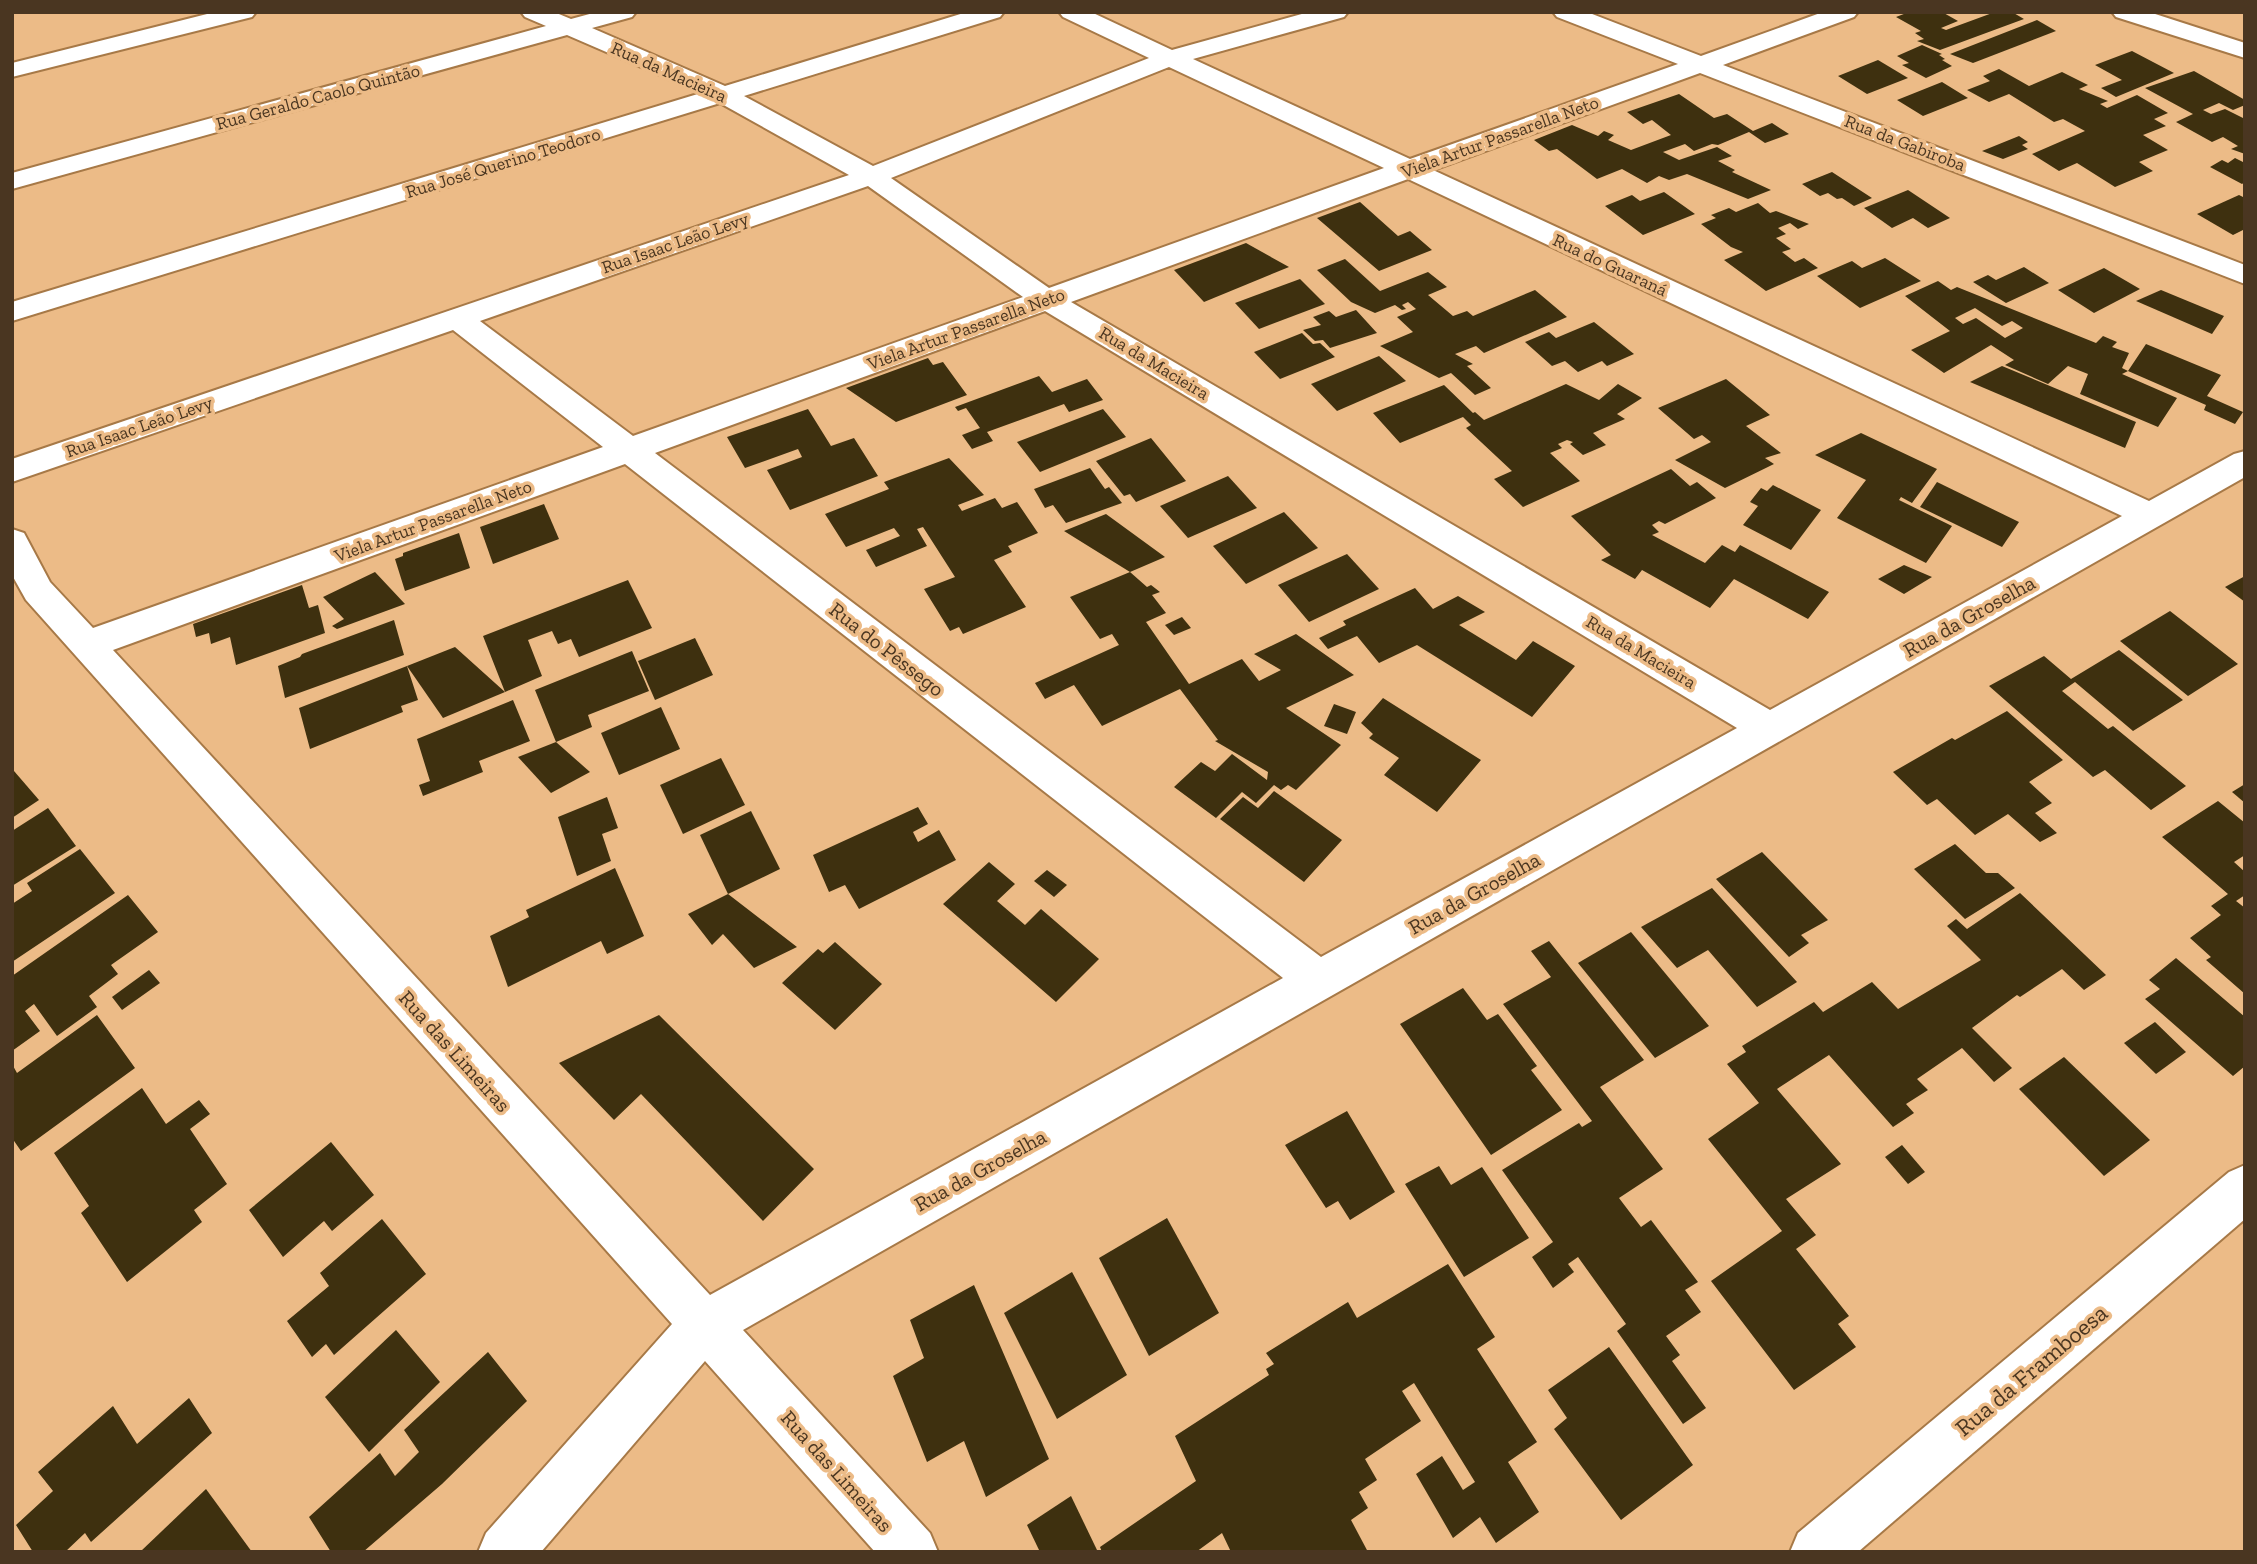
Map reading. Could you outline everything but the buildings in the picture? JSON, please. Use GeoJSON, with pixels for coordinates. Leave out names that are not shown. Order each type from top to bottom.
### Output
{"type":"FeatureCollection","features":[{"type":"Feature","properties":{"kind":"street"},"geometry":{"type":"LineString","coordinates":[[12,70],[244,12]]}},
{"type":"Feature","properties":{"kind":"street","name":"Rua da Macieira"},"geometry":{"type":"LineString","coordinates":[[533,12],[703,84],[871,176],[1047,300],[1769,728]]}},
{"type":"Feature","properties":{"kind":"street","name":"Rua Geraldo Caolo Quintão"},"geometry":{"type":"LineString","coordinates":[[12,181],[624,12]]}},
{"type":"Feature","properties":{"kind":"street","name":"Rua José Querino Teodoro"},"geometry":{"type":"LineString","coordinates":[[12,312],[992,12]]}},
{"type":"Feature","properties":{"kind":"street","name":"Rua do Guaraná"},"geometry":{"type":"LineString","coordinates":[[1071,12],[2150,515]]}},
{"type":"Feature","properties":{"kind":"street","name":"Rua Isaac Leão Levy"},"geometry":{"type":"LineString","coordinates":[[12,471],[871,176],[1167,59],[1336,12]]}},
{"type":"Feature","properties":{"kind":"street","name":"Rua da Gabiroba"},"geometry":{"type":"LineString","coordinates":[[1565,12],[2245,275]]}},
{"type":"Feature","properties":{"kind":"street","name":"Viela Artur Passarella Neto"},"geometry":{"type":"LineString","coordinates":[[87,645],[1846,12]]}},
{"type":"Feature","properties":{"kind":"street"},"geometry":{"type":"LineString","coordinates":[[2124,12],[2245,51]]}},
{"type":"Feature","properties":{"kind":"street","name":"Rua do Pêssego"},"geometry":{"type":"LineString","coordinates":[[457,318],[1318,980]]}},
{"type":"Feature","properties":{"kind":"street","name":"Rua da Groselha"},"geometry":{"type":"LineString","coordinates":[[505,1552],[704,1325],[2245,462]]}},
{"type":"Feature","properties":{"kind":"street","name":"Rua das Limeiras"},"geometry":{"type":"LineString","coordinates":[[12,542],[25,596],[87,645],[911,1552]]}},
{"type":"Feature","properties":{"kind":"street","name":"Rua da Framboesa"},"geometry":{"type":"LineString","coordinates":[[1817,1552],[2245,1188]]}}]}
